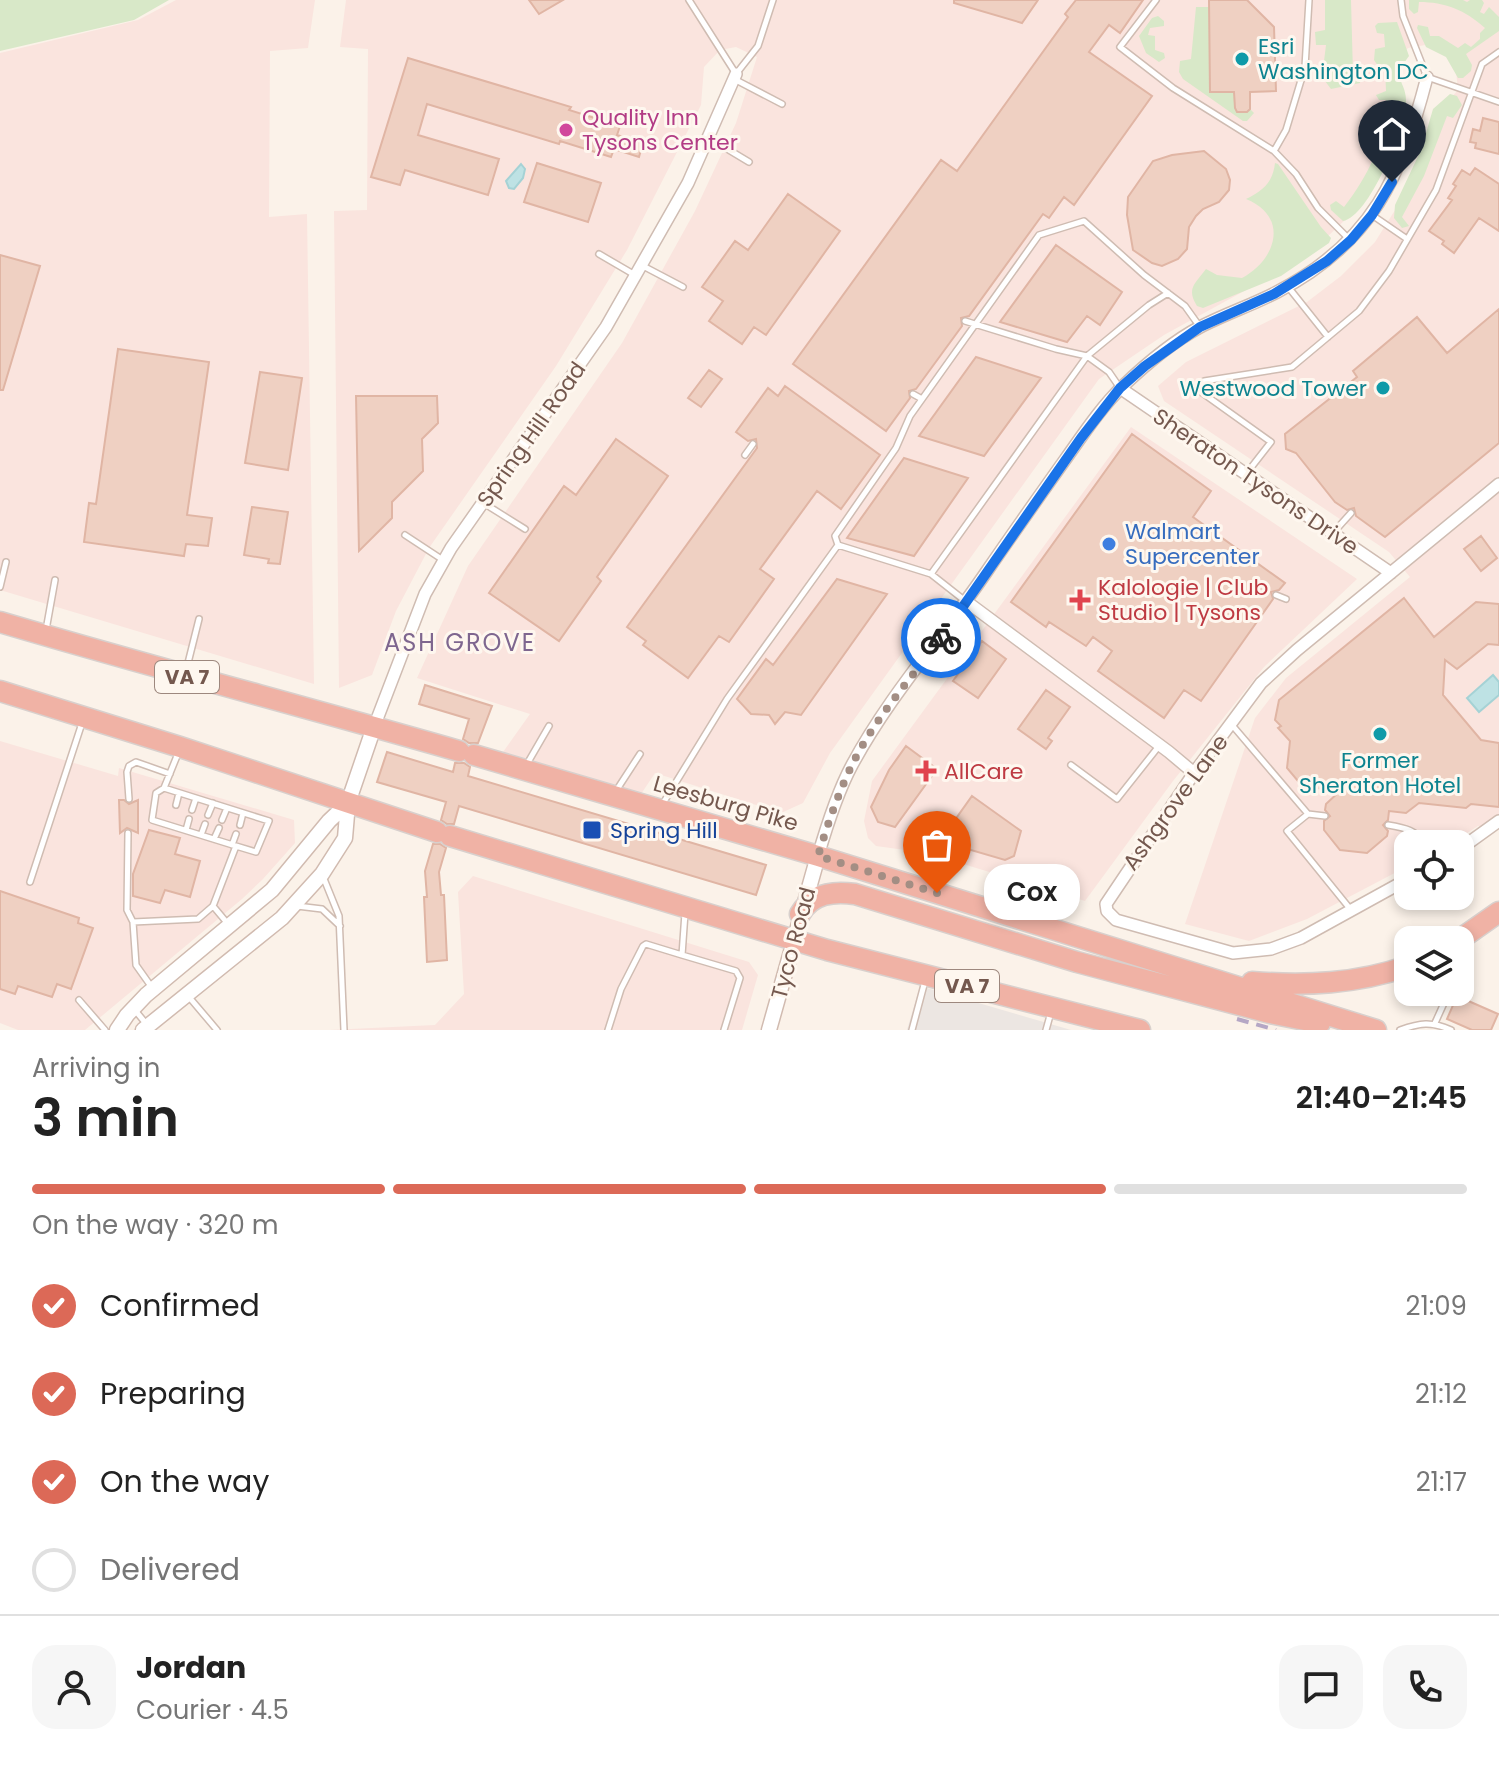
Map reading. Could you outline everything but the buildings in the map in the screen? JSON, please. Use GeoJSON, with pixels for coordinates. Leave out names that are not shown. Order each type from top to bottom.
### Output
{"type":"FeatureCollection","features":[{"type":"Feature","properties":{"kind":"highway","name":"Leesburg Pike"},"geometry":{"type":"LineString","coordinates":[[0,622],[614,795],[1201,973],[1376,1030]]}},
{"type":"Feature","properties":{"kind":"highway","name":"VA 7"},"geometry":{"type":"LineString","coordinates":[[0,691],[443,834],[685,908],[927,976],[1140,1030]]}},
{"type":"Feature","properties":{"kind":"highway"},"geometry":{"type":"LineString","coordinates":[[800,914],[815,897],[851,893],[1077,962],[1270,1013],[1364,1030]]}},
{"type":"Feature","properties":{"kind":"highway"},"geometry":{"type":"LineString","coordinates":[[1474,931],[1499,912]]}},
{"type":"Feature","properties":{"kind":"highway"},"geometry":{"type":"LineString","coordinates":[[1474,936],[1499,926]]}},
{"type":"Feature","properties":{"kind":"highway"},"geometry":{"type":"LineString","coordinates":[[1201,973],[1251,982],[1306,984],[1349,981],[1394,970]]}},
{"type":"Feature","properties":{"kind":"main road","name":"Spring Hill Road"},"geometry":{"type":"LineString","coordinates":[[148,1029],[294,906],[322,874],[345,838],[348,803],[374,727]]}},
{"type":"Feature","properties":{"kind":"main road","name":"Spring Hill Road"},"geometry":{"type":"LineString","coordinates":[[117,1030],[133,1008],[272,890],[329,821],[348,803]]}},
{"type":"Feature","properties":{"kind":"main road","name":"Tyco Road"},"geometry":{"type":"LineString","coordinates":[[769,1030],[818,856]]}},
{"type":"Feature","properties":{"kind":"street","name":"Spring Hill Road"},"geometry":{"type":"LineString","coordinates":[[374,727],[415,616],[444,560],[584,360],[639,270],[688,183],[735,77]]}},
{"type":"Feature","properties":{"kind":"street"},"geometry":{"type":"LineString","coordinates":[[818,856],[831,813],[851,767],[873,730],[1120,388],[1200,327],[1288,286],[1327,261],[1351,240],[1372,215],[1402,161],[1427,77]]}},
{"type":"Feature","properties":{"kind":"street","name":"Sheraton Tysons Drive"},"geometry":{"type":"LineString","coordinates":[[1120,388],[1391,573]]}},
{"type":"Feature","properties":{"kind":"street","name":"Ashgrove Lane"},"geometry":{"type":"LineString","coordinates":[[1394,887],[1301,938],[1271,949],[1233,953],[1116,920],[1107,911],[1107,899],[1194,773],[1270,674],[1499,484]]}},
{"type":"Feature","properties":{"kind":"street"},"geometry":{"type":"LineString","coordinates":[[967,602],[1194,773]]}},
{"type":"Feature","properties":{"kind":"street"},"geometry":{"type":"LineString","coordinates":[[1474,839],[1499,821]]}},
{"type":"Feature","properties":{"kind":"lane"},"geometry":{"type":"LineString","coordinates":[[689,0],[735,77],[782,104]]}},
{"type":"Feature","properties":{"kind":"lane"},"geometry":{"type":"LineString","coordinates":[[735,77],[758,46],[773,0]]}},
{"type":"Feature","properties":{"kind":"lane"},"geometry":{"type":"LineString","coordinates":[[1156,0],[1120,47],[1173,88],[1274,151],[1296,174],[1318,208],[1351,240]]}},
{"type":"Feature","properties":{"kind":"lane"},"geometry":{"type":"LineString","coordinates":[[1274,151],[1286,130],[1305,67],[1309,0]]}},
{"type":"Feature","properties":{"kind":"lane"},"geometry":{"type":"LineString","coordinates":[[1401,0],[1403,16],[1427,77],[1499,102]]}},
{"type":"Feature","properties":{"kind":"lane"},"geometry":{"type":"LineString","coordinates":[[1245,475],[1271,442],[1201,392],[1204,381],[1292,367],[1359,311],[1389,271],[1436,190],[1482,64],[1499,52]]}},
{"type":"Feature","properties":{"kind":"lane"},"geometry":{"type":"LineString","coordinates":[[709,138],[749,162]]}},
{"type":"Feature","properties":{"kind":"lane"},"geometry":{"type":"LineString","coordinates":[[1372,215],[1407,239]]}},
{"type":"Feature","properties":{"kind":"lane"},"geometry":{"type":"LineString","coordinates":[[838,545],[835,536],[896,448],[910,416],[1039,235],[1084,221],[1144,275],[1185,306],[1200,327]]}},
{"type":"Feature","properties":{"kind":"lane"},"geometry":{"type":"LineString","coordinates":[[599,254],[683,287]]}},
{"type":"Feature","properties":{"kind":"lane"},"geometry":{"type":"LineString","coordinates":[[1288,286],[1328,337]]}},
{"type":"Feature","properties":{"kind":"lane"},"geometry":{"type":"LineString","coordinates":[[931,574],[1087,356],[1168,293]]}},
{"type":"Feature","properties":{"kind":"lane"},"geometry":{"type":"LineString","coordinates":[[965,321],[1087,356],[1109,372],[1120,388]]}},
{"type":"Feature","properties":{"kind":"lane"},"geometry":{"type":"LineString","coordinates":[[913,394],[922,399]]}},
{"type":"Feature","properties":{"kind":"lane"},"geometry":{"type":"LineString","coordinates":[[745,455],[753,444]]}},
{"type":"Feature","properties":{"kind":"lane"},"geometry":{"type":"LineString","coordinates":[[483,503],[525,529]]}},
{"type":"Feature","properties":{"kind":"lane"},"geometry":{"type":"LineString","coordinates":[[1332,533],[1351,513]]}},
{"type":"Feature","properties":{"kind":"lane"},"geometry":{"type":"LineString","coordinates":[[405,535],[444,560]]}},
{"type":"Feature","properties":{"kind":"lane"},"geometry":{"type":"LineString","coordinates":[[838,545],[931,574],[967,602]]}},
{"type":"Feature","properties":{"kind":"lane"},"geometry":{"type":"LineString","coordinates":[[659,809],[727,699],[838,545]]}},
{"type":"Feature","properties":{"kind":"lane"},"geometry":{"type":"LineString","coordinates":[[0,587],[6,562]]}},
{"type":"Feature","properties":{"kind":"lane"},"geometry":{"type":"LineString","coordinates":[[45,635],[55,580]]}},
{"type":"Feature","properties":{"kind":"lane"},"geometry":{"type":"LineString","coordinates":[[1276,595],[1286,599]]}},
{"type":"Feature","properties":{"kind":"lane"},"geometry":{"type":"LineString","coordinates":[[185,676],[199,619]]}},
{"type":"Feature","properties":{"kind":"lane"},"geometry":{"type":"LineString","coordinates":[[30,882],[84,716]]}},
{"type":"Feature","properties":{"kind":"lane"},"geometry":{"type":"LineString","coordinates":[[1232,724],[1308,814],[1325,816]]}},
{"type":"Feature","properties":{"kind":"lane"},"geometry":{"type":"LineString","coordinates":[[525,769],[549,726]]}},
{"type":"Feature","properties":{"kind":"lane"},"geometry":{"type":"LineString","coordinates":[[1071,765],[1117,799],[1160,745]]}},
{"type":"Feature","properties":{"kind":"lane"},"geometry":{"type":"LineString","coordinates":[[164,788],[269,821],[256,852],[152,820],[156,793],[164,788],[180,747]]}},
{"type":"Feature","properties":{"kind":"lane"},"geometry":{"type":"LineString","coordinates":[[614,795],[640,754]]}},
{"type":"Feature","properties":{"kind":"lane"},"geometry":{"type":"LineString","coordinates":[[129,799],[129,766],[136,762],[170,774]]}},
{"type":"Feature","properties":{"kind":"lane"},"geometry":{"type":"LineString","coordinates":[[176,805],[179,793]]}},
{"type":"Feature","properties":{"kind":"lane"},"geometry":{"type":"LineString","coordinates":[[192,810],[196,798]]}},
{"type":"Feature","properties":{"kind":"lane"},"geometry":{"type":"LineString","coordinates":[[208,815],[213,803]]}},
{"type":"Feature","properties":{"kind":"lane"},"geometry":{"type":"LineString","coordinates":[[222,820],[227,808]]}},
{"type":"Feature","properties":{"kind":"lane"},"geometry":{"type":"LineString","coordinates":[[240,825],[243,813]]}},
{"type":"Feature","properties":{"kind":"lane"},"geometry":{"type":"LineString","coordinates":[[170,825],[173,814]]}},
{"type":"Feature","properties":{"kind":"lane"},"geometry":{"type":"LineString","coordinates":[[1308,814],[1287,831],[1352,911]]}},
{"type":"Feature","properties":{"kind":"lane"},"geometry":{"type":"LineString","coordinates":[[186,830],[189,819]]}},
{"type":"Feature","properties":{"kind":"lane"},"geometry":{"type":"LineString","coordinates":[[201,835],[205,824]]}},
{"type":"Feature","properties":{"kind":"lane"},"geometry":{"type":"LineString","coordinates":[[1388,825],[1411,830]]}},
{"type":"Feature","properties":{"kind":"lane"},"geometry":{"type":"LineString","coordinates":[[214,839],[219,828]]}},
{"type":"Feature","properties":{"kind":"lane"},"geometry":{"type":"LineString","coordinates":[[128,833],[127,910],[133,922],[136,965],[153,990]]}},
{"type":"Feature","properties":{"kind":"lane"},"geometry":{"type":"LineString","coordinates":[[133,922],[198,919],[213,906],[236,834]]}},
{"type":"Feature","properties":{"kind":"lane"},"geometry":{"type":"LineString","coordinates":[[322,874],[337,907],[340,926],[344,1030]]}},
{"type":"Feature","properties":{"kind":"lane"},"geometry":{"type":"LineString","coordinates":[[213,906],[230,927]]}},
{"type":"Feature","properties":{"kind":"lane"},"geometry":{"type":"LineString","coordinates":[[294,906],[322,909],[340,926]]}},
{"type":"Feature","properties":{"kind":"lane"},"geometry":{"type":"LineString","coordinates":[[682,955],[685,908]]}},
{"type":"Feature","properties":{"kind":"lane"},"geometry":{"type":"LineString","coordinates":[[608,1030],[621,989],[646,944],[736,971],[740,978],[724,1030]]}},
{"type":"Feature","properties":{"kind":"lane"},"geometry":{"type":"LineString","coordinates":[[912,1030],[927,976]]}},
{"type":"Feature","properties":{"kind":"lane"},"geometry":{"type":"LineString","coordinates":[[188,995],[217,1030]]}},
{"type":"Feature","properties":{"kind":"lane"},"geometry":{"type":"LineString","coordinates":[[79,1000],[105,1030]]}},
{"type":"Feature","properties":{"kind":"lane"},"geometry":{"type":"LineString","coordinates":[[1435,1023],[1443,1006]]}},
{"type":"Feature","properties":{"kind":"lane"},"geometry":{"type":"LineString","coordinates":[[1046,1030],[1053,1007]]}},
{"type":"Feature","properties":{"kind":"lane"},"geometry":{"type":"LineString","coordinates":[[133,1008],[148,1029]]}},
{"type":"Feature","properties":{"kind":"lane"},"geometry":{"type":"LineString","coordinates":[[1400,1030],[1421,1023],[1435,1023],[1451,1030]]}},
{"type":"Feature","properties":{"kind":"shaded area"},"geometry":{"type":"Polygon","coordinates":[[[176,0],[315,0],[308,48],[270,51],[269,217],[307,214],[314,684],[0,590],[0,53],[138,20],[176,0]]]}},
{"type":"Feature","properties":{"kind":"shaded area"},"geometry":{"type":"Polygon","coordinates":[[[346,0],[1499,0],[1499,828],[1394,830],[1394,873],[1307,919],[1249,941],[1185,924],[1255,718],[1286,678],[1410,577],[1389,552],[1164,401],[1158,386],[1186,362],[1307,302],[1341,276],[1375,242],[1412,183],[1435,116],[1458,90],[1455,61],[1431,44],[1408,48],[1393,63],[1394,122],[1346,219],[1306,257],[1164,335],[1099,379],[830,753],[803,803],[781,813],[655,773],[641,794],[503,752],[530,714],[417,678],[468,566],[622,343],[695,211],[736,123],[757,57],[736,47],[720,50],[704,67],[701,105],[627,250],[556,366],[429,548],[396,611],[372,675],[339,688],[334,211],[367,210],[368,49],[340,47],[346,0]]]}},
{"type":"Feature","properties":{"kind":"shaded area"},"geometry":{"type":"Polygon","coordinates":[[[1131,427],[1357,579],[1264,667],[1173,781],[1085,901],[927,853],[876,846],[868,838],[864,821],[872,781],[1131,427]]]}},
{"type":"Feature","properties":{"kind":"shaded area"},"geometry":{"type":"Polygon","coordinates":[[[0,741],[118,776],[119,768],[294,820],[295,843],[242,899],[85,1030],[18,1030],[0,1023],[0,741]]]}},
{"type":"Feature","properties":{"kind":"shaded area"},"geometry":{"type":"Polygon","coordinates":[[[473,876],[749,962],[758,975],[742,1030],[330,1030],[435,1025],[464,994],[458,892],[473,876]]]}},
{"type":"Feature","properties":{"kind":"shaded area"},"geometry":{"type":"Polygon","coordinates":[[[920,986],[1071,1030],[907,1030],[920,986]]]}},
{"type":"Feature","properties":{"kind":"green space"},"geometry":{"type":"Polygon","coordinates":[[[0,0],[169,0],[134,20],[0,51],[0,0]]]}},
{"type":"Feature","properties":{"kind":"green space"},"geometry":{"type":"Polygon","coordinates":[[[1325,0],[1351,0],[1353,74],[1361,76],[1360,83],[1331,89],[1322,77],[1326,45],[1316,45],[1315,32],[1325,30],[1325,0]]]}},
{"type":"Feature","properties":{"kind":"green space"},"geometry":{"type":"Polygon","coordinates":[[[1409,0],[1482,0],[1484,3],[1480,12],[1484,14],[1489,7],[1499,17],[1499,31],[1466,54],[1472,65],[1471,71],[1458,78],[1446,57],[1426,47],[1418,25],[1428,27],[1430,36],[1439,36],[1458,48],[1465,43],[1471,47],[1480,39],[1480,33],[1485,28],[1470,16],[1446,5],[1419,2],[1418,12],[1414,14],[1409,9],[1409,0]]]}},
{"type":"Feature","properties":{"kind":"green space"},"geometry":{"type":"Polygon","coordinates":[[[1196,7],[1217,7],[1209,16],[1210,92],[1234,92],[1237,112],[1250,109],[1254,113],[1247,121],[1183,79],[1179,72],[1180,61],[1191,59],[1196,7]]]}},
{"type":"Feature","properties":{"kind":"green space"},"geometry":{"type":"Polygon","coordinates":[[[1158,16],[1164,21],[1164,26],[1150,28],[1148,35],[1155,36],[1155,50],[1164,53],[1165,58],[1159,62],[1146,53],[1139,36],[1152,18],[1158,16]]]}},
{"type":"Feature","properties":{"kind":"green space"},"geometry":{"type":"Polygon","coordinates":[[[1397,22],[1409,56],[1400,76],[1406,95],[1404,115],[1384,170],[1374,188],[1353,216],[1343,221],[1330,205],[1336,201],[1344,207],[1361,183],[1383,130],[1386,100],[1379,100],[1376,95],[1386,91],[1385,66],[1378,66],[1374,60],[1375,49],[1385,47],[1384,34],[1377,33],[1375,26],[1378,23],[1397,22]]]}},
{"type":"Feature","properties":{"kind":"green space"},"geometry":{"type":"Polygon","coordinates":[[[1450,94],[1457,96],[1462,105],[1453,118],[1447,116],[1424,176],[1402,217],[1409,226],[1402,228],[1394,218],[1395,205],[1421,150],[1433,109],[1450,94]]]}},
{"type":"Feature","properties":{"kind":"green space"},"geometry":{"type":"Polygon","coordinates":[[[1275,163],[1331,238],[1329,243],[1281,276],[1203,308],[1197,306],[1192,290],[1206,269],[1217,275],[1242,278],[1263,261],[1270,250],[1273,227],[1269,216],[1246,199],[1266,185],[1275,163]]]}},
{"type":"Feature","properties":{"kind":"water"},"geometry":{"type":"Polygon","coordinates":[[[521,164],[525,169],[523,178],[514,189],[509,188],[506,181],[521,164]]]}},
{"type":"Feature","properties":{"kind":"water"},"geometry":{"type":"Polygon","coordinates":[[[1493,675],[1499,682],[1499,695],[1479,712],[1467,698],[1493,675]]]}},
{"type":"Feature","properties":{"kind":"railway"},"geometry":{"type":"LineString","coordinates":[[1237,1019],[1276,1030]]}},
{"type":"Feature","properties":{"kind":"way so far"},"geometry":{"type":"LineString","coordinates":[[937,893],[818,856],[831,813],[851,767],[873,730],[941,638]]}},
{"type":"Feature","properties":{"kind":"place","name":"Esri Washington DC"},"geometry":{"type":"Point","coordinates":[1242,59]}},
{"type":"Feature","properties":{"kind":"place","name":"Quality Inn Tysons Center"},"geometry":{"type":"Point","coordinates":[566,130]}},
{"type":"Feature","properties":{"kind":"place","name":"Westwood Tower"},"geometry":{"type":"Point","coordinates":[1383,388]}},
{"type":"Feature","properties":{"kind":"place","name":"Walmart Supercenter"},"geometry":{"type":"Point","coordinates":[1109,544]}},
{"type":"Feature","properties":{"kind":"place","name":"Kalologie | Club Studio | Tysons"},"geometry":{"type":"Point","coordinates":[1080,600]}},
{"type":"Feature","properties":{"kind":"place","name":"Former Sheraton Hotel"},"geometry":{"type":"Point","coordinates":[1380,734]}},
{"type":"Feature","properties":{"kind":"place","name":"AllCare"},"geometry":{"type":"Point","coordinates":[926,771]}},
{"type":"Feature","properties":{"kind":"place","name":"Spring Hill"},"geometry":{"type":"Point","coordinates":[592,830]}},
{"type":"Feature","properties":{"kind":"place","name":"Cox"},"geometry":{"type":"Point","coordinates":[937,893]}},
{"type":"Feature","properties":{"kind":"district","name":"ASH GROVE"},"geometry":{"type":"Point","coordinates":[460,643]}},
{"type":"Feature","properties":{"kind":"route"},"geometry":{"type":"LineString","coordinates":[[941,638],[1081,438],[1120,388],[1200,327],[1274,294],[1327,261],[1351,240],[1372,215],[1392,182]]}}]}
